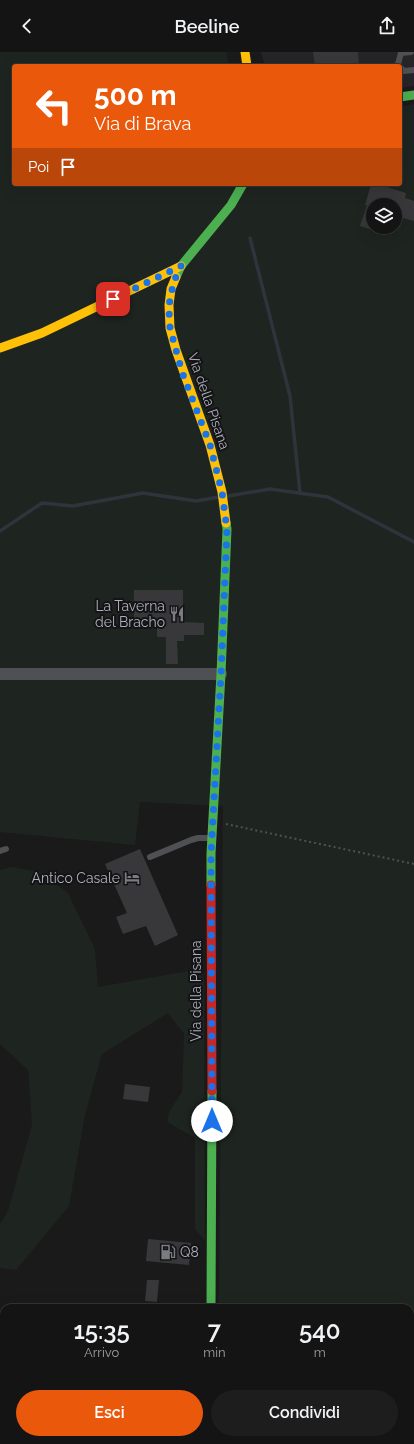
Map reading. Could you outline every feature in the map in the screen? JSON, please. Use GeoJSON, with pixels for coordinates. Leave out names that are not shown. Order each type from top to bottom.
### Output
{"type":"FeatureCollection","features":[{"type":"Feature","properties":{"kind":"main road"},"geometry":{"type":"LineString","coordinates":[[245,52],[247,64]]}},
{"type":"Feature","properties":{"kind":"main road"},"geometry":{"type":"LineString","coordinates":[[402,97],[414,94]]}},
{"type":"Feature","properties":{"kind":"main road","name":"Via della Pisana"},"geometry":{"type":"LineString","coordinates":[[210,1304],[212,1244],[212,838],[227,540],[226,516],[219,478],[210,445],[179,360],[170,328],[169,311],[170,297],[175,279],[181,266],[228,209],[242,186]]}},
{"type":"Feature","properties":{"kind":"main road"},"geometry":{"type":"LineString","coordinates":[[0,348],[42,333],[181,266]]}},
{"type":"Feature","properties":{"kind":"street"},"geometry":{"type":"LineString","coordinates":[[0,674],[221,674]]}},
{"type":"Feature","properties":{"kind":"lane"},"geometry":{"type":"LineString","coordinates":[[398,64],[401,53],[411,52]]}},
{"type":"Feature","properties":{"kind":"lane"},"geometry":{"type":"LineString","coordinates":[[402,68],[404,71],[414,70]]}},
{"type":"Feature","properties":{"kind":"lane"},"geometry":{"type":"LineString","coordinates":[[150,857],[191,840],[198,838],[212,838]]}},
{"type":"Feature","properties":{"kind":"path"},"geometry":{"type":"LineString","coordinates":[[213,820],[229,825],[414,864]]}},
{"type":"Feature","properties":{"kind":"shaded area"},"geometry":{"type":"Polygon","coordinates":[[[0,52],[227,52],[228,64],[12,64],[12,186],[402,186],[402,107],[414,104],[414,1304],[218,1304],[219,1295],[223,806],[140,802],[135,845],[0,832],[0,52]]]}},
{"type":"Feature","properties":{"kind":"shaded area"},"geometry":{"type":"Polygon","coordinates":[[[261,52],[414,52],[414,86],[402,88],[402,64],[264,64],[261,52]]]}},
{"type":"Feature","properties":{"kind":"shaded area"},"geometry":{"type":"Polygon","coordinates":[[[11,867],[40,872],[68,893],[95,949],[98,987],[194,970],[204,979],[205,1241],[195,1229],[195,1138],[167,1122],[169,1112],[182,1092],[184,1034],[168,1013],[102,1054],[85,1115],[69,1206],[16,1270],[0,1268],[0,1224],[8,1211],[32,1125],[28,1070],[0,1044],[0,870],[11,867]]]}},
{"type":"Feature","properties":{"kind":"building"},"geometry":{"type":"Polygon","coordinates":[[[313,52],[358,52],[359,64],[315,64],[313,52]]]}},
{"type":"Feature","properties":{"kind":"building"},"geometry":{"type":"Polygon","coordinates":[[[370,186],[383,186],[406,193],[405,198],[414,201],[414,221],[402,218],[402,198],[367,198],[370,186]]]}},
{"type":"Feature","properties":{"kind":"building"},"geometry":{"type":"Polygon","coordinates":[[[366,208],[366,228],[360,226],[366,208]]]}},
{"type":"Feature","properties":{"kind":"building"},"geometry":{"type":"Polygon","coordinates":[[[134,590],[183,590],[183,622],[204,623],[204,635],[184,635],[184,641],[177,641],[178,664],[166,664],[166,637],[157,637],[157,619],[134,619],[134,590]]]}},
{"type":"Feature","properties":{"kind":"building"},"geometry":{"type":"Polygon","coordinates":[[[140,849],[178,935],[155,946],[146,926],[123,934],[116,917],[127,913],[105,864],[140,849]]]}},
{"type":"Feature","properties":{"kind":"building"},"geometry":{"type":"Polygon","coordinates":[[[125,1084],[150,1087],[148,1102],[123,1099],[125,1084]]]}},
{"type":"Feature","properties":{"kind":"building","name":"Q8"},"geometry":{"type":"Polygon","coordinates":[[[148,1239],[191,1243],[189,1265],[146,1261],[148,1239]]]}},
{"type":"Feature","properties":{"kind":"building"},"geometry":{"type":"Polygon","coordinates":[[[147,1280],[159,1280],[157,1302],[145,1301],[147,1280]]]}},
{"type":"Feature","properties":{"kind":"waterway"},"geometry":{"type":"LineString","coordinates":[[250,238],[290,396],[300,493]]}},
{"type":"Feature","properties":{"kind":"waterway"},"geometry":{"type":"LineString","coordinates":[[228,496],[270,489],[328,497],[414,542]]}},
{"type":"Feature","properties":{"kind":"waterway"},"geometry":{"type":"LineString","coordinates":[[0,531],[42,503],[73,506],[143,493],[196,501],[219,497]]}},
{"type":"Feature","properties":{"kind":"traffic: fast"},"geometry":{"type":"LineString","coordinates":[[402,97],[414,95]]}},
{"type":"Feature","properties":{"kind":"traffic: fast"},"geometry":{"type":"LineString","coordinates":[[176,277],[181,266],[231,205],[242,186]]}},
{"type":"Feature","properties":{"kind":"traffic: fast"},"geometry":{"type":"LineString","coordinates":[[211,885],[211,854],[221,674],[226,523]]}},
{"type":"Feature","properties":{"kind":"traffic: fast"},"geometry":{"type":"LineString","coordinates":[[211,1304],[212,1091]]}},
{"type":"Feature","properties":{"kind":"traffic: slow"},"geometry":{"type":"LineString","coordinates":[[245,52],[247,64]]}},
{"type":"Feature","properties":{"kind":"traffic: slow"},"geometry":{"type":"LineString","coordinates":[[0,348],[42,333],[181,266]]}},
{"type":"Feature","properties":{"kind":"traffic: slow"},"geometry":{"type":"LineString","coordinates":[[176,277],[171,289],[169,305],[170,328],[176,350],[210,445],[222,492],[226,523]]}},
{"type":"Feature","properties":{"kind":"traffic: jam"},"geometry":{"type":"LineString","coordinates":[[211,885],[212,1091]]}},
{"type":"Feature","properties":{"kind":"place","name":"La Taverna del Bracho"},"geometry":{"type":"Point","coordinates":[177,614]}},
{"type":"Feature","properties":{"kind":"place","name":"Antico Casale"},"geometry":{"type":"Point","coordinates":[132,878]}},
{"type":"Feature","properties":{"kind":"place","name":"Q8"},"geometry":{"type":"Point","coordinates":[168,1252]}},
{"type":"Feature","properties":{"kind":"route"},"geometry":{"type":"LineString","coordinates":[[113,299],[181,266],[171,289],[169,305],[170,328],[182,372],[210,445],[219,478],[227,522],[224,631],[211,854],[212,1121]]}}]}
